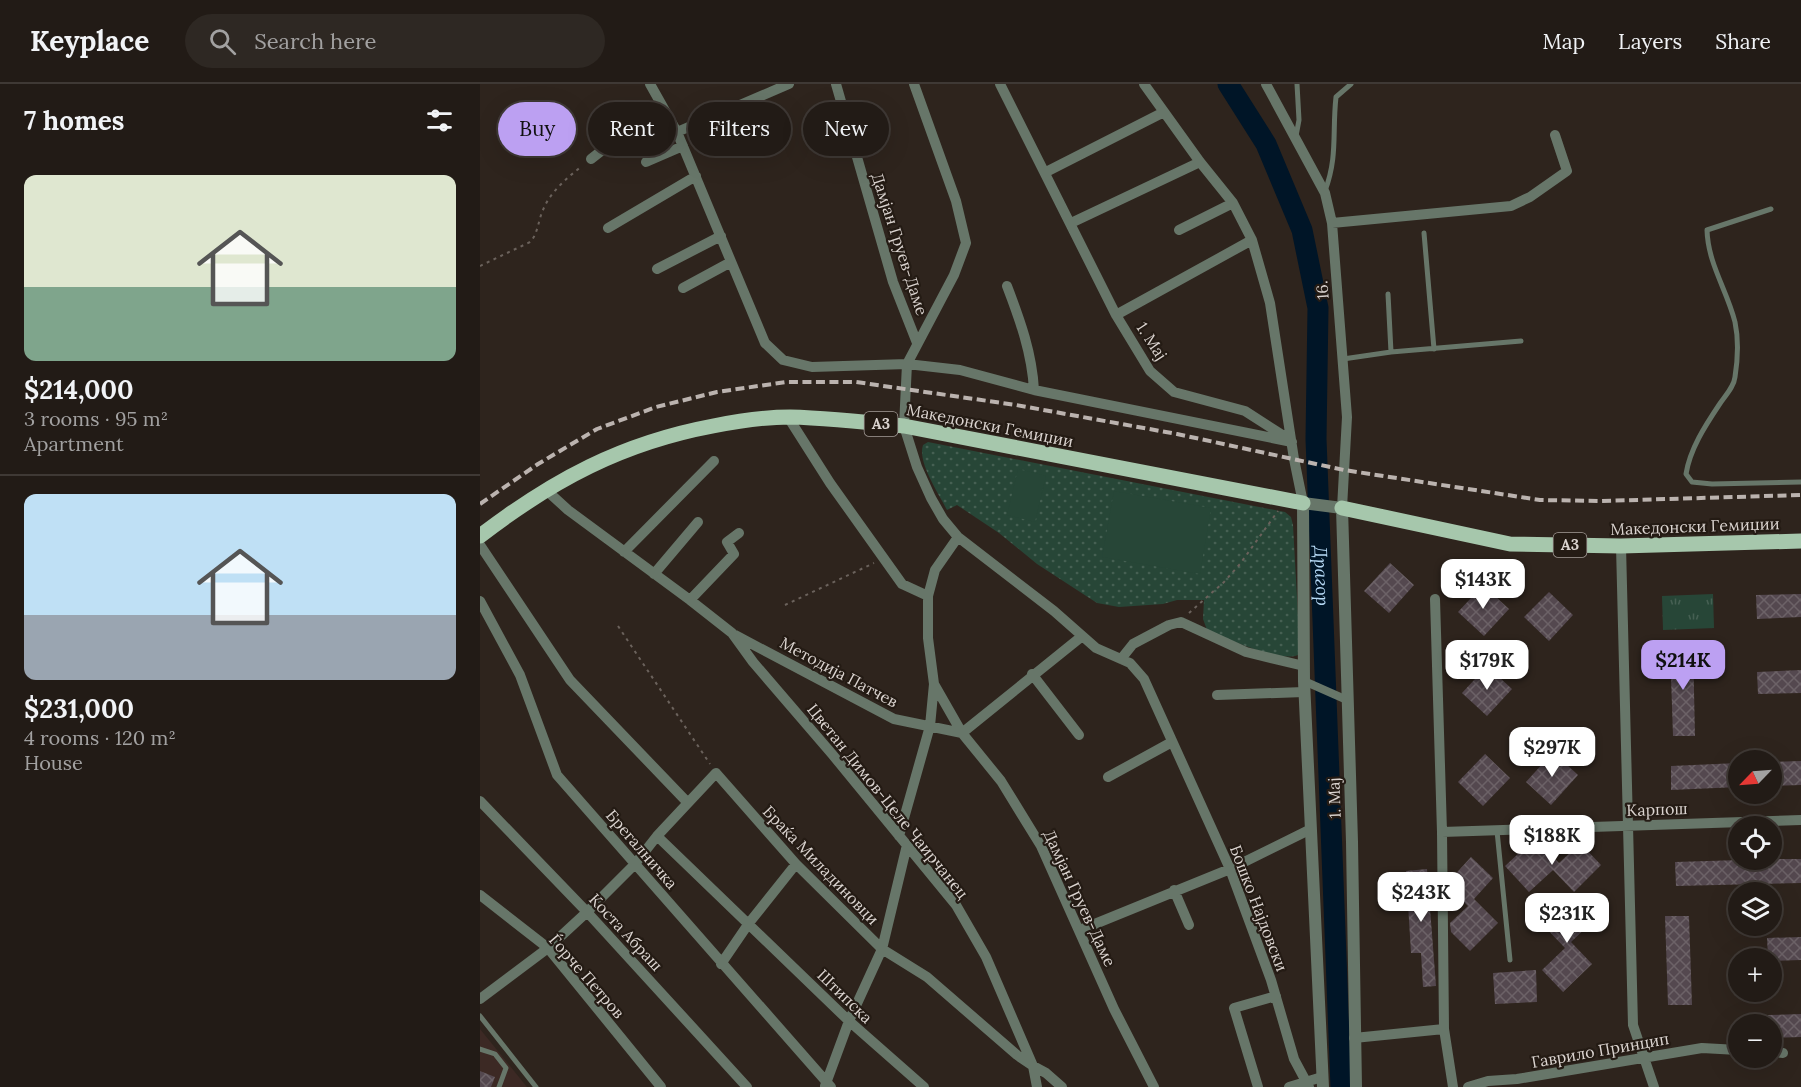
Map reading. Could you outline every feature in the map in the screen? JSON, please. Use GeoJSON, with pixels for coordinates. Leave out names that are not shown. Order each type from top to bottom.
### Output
{"type":"FeatureCollection","features":[{"type":"Feature","properties":{"kind":"main road","name":"Македонски Гемиџии"},"geometry":{"type":"LineString","coordinates":[[480,536],[545,489],[622,451],[679,432],[741,421],[788,417],[904,426],[1303,502]]}},
{"type":"Feature","properties":{"kind":"main road","name":"Македонски Гемиџии"},"geometry":{"type":"LineString","coordinates":[[1342,508],[1510,544],[1621,546],[1801,541]]}},
{"type":"Feature","properties":{"kind":"street"},"geometry":{"type":"LineString","coordinates":[[650,84],[660,102]]}},
{"type":"Feature","properties":{"kind":"street"},"geometry":{"type":"LineString","coordinates":[[789,84],[677,132],[765,343],[783,360],[812,367],[907,364],[960,370],[1034,390],[1292,442]]}},
{"type":"Feature","properties":{"kind":"street","name":"Дамјан Груев-Даме"},"geometry":{"type":"LineString","coordinates":[[836,84],[893,282],[917,343]]}},
{"type":"Feature","properties":{"kind":"street","name":"Дамјан Груев-Даме"},"geometry":{"type":"LineString","coordinates":[[914,84],[956,201],[966,243],[954,275],[907,364],[904,426],[917,467],[931,498],[948,526],[958,537],[935,570],[928,596],[928,638],[934,684],[962,733],[1001,781],[1041,846],[1114,1009],[1154,1087]]}},
{"type":"Feature","properties":{"kind":"street","name":"1. Мај"},"geometry":{"type":"LineString","coordinates":[[1000,84],[1116,315],[1150,371],[1174,392],[1245,411],[1292,442]]}},
{"type":"Feature","properties":{"kind":"street","name":"1. Мај"},"geometry":{"type":"LineString","coordinates":[[1144,84],[1200,162],[1233,203],[1252,240],[1270,303],[1303,502],[1304,666],[1307,686],[1322,1082]]}},
{"type":"Feature","properties":{"kind":"street","name":"16."},"geometry":{"type":"LineString","coordinates":[[1266,84],[1325,193],[1332,223],[1347,417],[1342,508]]}},
{"type":"Feature","properties":{"kind":"street"},"geometry":{"type":"LineString","coordinates":[[1046,172],[1164,112]]}},
{"type":"Feature","properties":{"kind":"street"},"geometry":{"type":"LineString","coordinates":[[1332,223],[1511,206],[1530,197],[1567,171],[1555,135]]}},
{"type":"Feature","properties":{"kind":"street"},"geometry":{"type":"LineString","coordinates":[[646,162],[683,146]]}},
{"type":"Feature","properties":{"kind":"street"},"geometry":{"type":"LineString","coordinates":[[591,159],[595,156]]}},
{"type":"Feature","properties":{"kind":"street"},"geometry":{"type":"LineString","coordinates":[[1071,223],[1200,162]]}},
{"type":"Feature","properties":{"kind":"street"},"geometry":{"type":"LineString","coordinates":[[608,228],[696,176]]}},
{"type":"Feature","properties":{"kind":"street"},"geometry":{"type":"LineString","coordinates":[[1179,230],[1233,203]]}},
{"type":"Feature","properties":{"kind":"street"},"geometry":{"type":"LineString","coordinates":[[657,269],[721,236]]}},
{"type":"Feature","properties":{"kind":"street","name":"1. Мај"},"geometry":{"type":"LineString","coordinates":[[1116,315],[1252,240]]}},
{"type":"Feature","properties":{"kind":"street"},"geometry":{"type":"LineString","coordinates":[[683,288],[731,262]]}},
{"type":"Feature","properties":{"kind":"street"},"geometry":{"type":"LineString","coordinates":[[1007,286],[1025,334],[1033,370],[1034,390]]}},
{"type":"Feature","properties":{"kind":"street"},"geometry":{"type":"LineString","coordinates":[[788,417],[830,483],[902,584],[928,596]]}},
{"type":"Feature","properties":{"kind":"street"},"geometry":{"type":"LineString","coordinates":[[624,552],[714,461]]}},
{"type":"Feature","properties":{"kind":"street","name":"Цветан Димов-Целе Чаирчанец"},"geometry":{"type":"LineString","coordinates":[[545,489],[568,510],[732,633],[753,662],[956,905],[986,957],[1033,1066]]}},
{"type":"Feature","properties":{"kind":"street","name":"A3"},"geometry":{"type":"LineString","coordinates":[[1303,502],[1342,508]]}},
{"type":"Feature","properties":{"kind":"street","name":"1. Мај"},"geometry":{"type":"LineString","coordinates":[[1342,508],[1344,699],[1352,842],[1356,1087]]}},
{"type":"Feature","properties":{"kind":"street"},"geometry":{"type":"LineString","coordinates":[[654,574],[698,522]]}},
{"type":"Feature","properties":{"kind":"street"},"geometry":{"type":"LineString","coordinates":[[690,600],[735,554],[727,542],[739,533]]}},
{"type":"Feature","properties":{"kind":"street","name":"Бошко Најдовски"},"geometry":{"type":"LineString","coordinates":[[958,537],[1046,605],[1081,637],[1096,648],[1130,663],[1144,679],[1230,868],[1276,996],[1294,1059],[1307,1085]]}},
{"type":"Feature","properties":{"kind":"street"},"geometry":{"type":"LineString","coordinates":[[480,545],[570,680],[688,803]]}},
{"type":"Feature","properties":{"kind":"street"},"geometry":{"type":"LineString","coordinates":[[1621,546],[1633,1025],[1654,1087]]}},
{"type":"Feature","properties":{"kind":"street"},"geometry":{"type":"LineString","coordinates":[[1435,599],[1442,832],[1444,1029],[1453,1087]]}},
{"type":"Feature","properties":{"kind":"street","name":"Брегалничка"},"geometry":{"type":"LineString","coordinates":[[480,601],[520,675],[556,775],[828,1085]]}},
{"type":"Feature","properties":{"kind":"street"},"geometry":{"type":"LineString","coordinates":[[1121,659],[1133,644],[1177,622],[1246,652],[1304,666]]}},
{"type":"Feature","properties":{"kind":"street","name":"Методија Патчев"},"geometry":{"type":"LineString","coordinates":[[732,633],[894,718],[962,733]]}},
{"type":"Feature","properties":{"kind":"street"},"geometry":{"type":"LineString","coordinates":[[962,733],[1032,674],[1081,637]]}},
{"type":"Feature","properties":{"kind":"street"},"geometry":{"type":"LineString","coordinates":[[753,662],[761,648]]}},
{"type":"Feature","properties":{"kind":"street"},"geometry":{"type":"LineString","coordinates":[[1032,674],[1079,735]]}},
{"type":"Feature","properties":{"kind":"street"},"geometry":{"type":"LineString","coordinates":[[899,836],[930,726],[934,684]]}},
{"type":"Feature","properties":{"kind":"street"},"geometry":{"type":"LineString","coordinates":[[1217,695],[1307,686],[1344,699]]}},
{"type":"Feature","properties":{"kind":"street"},"geometry":{"type":"LineString","coordinates":[[1108,777],[1172,742]]}},
{"type":"Feature","properties":{"kind":"street"},"geometry":{"type":"LineString","coordinates":[[480,999],[548,948],[587,912],[635,864],[657,836],[716,773]]}},
{"type":"Feature","properties":{"kind":"street","name":"Браќа Миладиновци"},"geometry":{"type":"LineString","coordinates":[[716,773],[796,864],[882,949],[927,978],[1033,1066]]}},
{"type":"Feature","properties":{"kind":"street","name":"Коста Абраш"},"geometry":{"type":"LineString","coordinates":[[480,801],[587,912],[747,1087]]}},
{"type":"Feature","properties":{"kind":"street","name":"Карпош"},"geometry":{"type":"LineString","coordinates":[[1442,832],[1801,820]]}},
{"type":"Feature","properties":{"kind":"street"},"geometry":{"type":"LineString","coordinates":[[1080,930],[1230,868],[1311,829]]}},
{"type":"Feature","properties":{"kind":"street","name":"Штипска"},"geometry":{"type":"LineString","coordinates":[[657,836],[849,1021],[924,1087]]}},
{"type":"Feature","properties":{"kind":"street"},"geometry":{"type":"LineString","coordinates":[[828,1085],[849,1021],[882,949],[907,845]]}},
{"type":"Feature","properties":{"kind":"street"},"geometry":{"type":"LineString","coordinates":[[721,964],[749,923],[796,864]]}},
{"type":"Feature","properties":{"kind":"street"},"geometry":{"type":"LineString","coordinates":[[1174,890],[1189,925]]}},
{"type":"Feature","properties":{"kind":"street","name":"Ѓорче Петров"},"geometry":{"type":"LineString","coordinates":[[480,895],[548,948],[661,1087]]}},
{"type":"Feature","properties":{"kind":"street"},"geometry":{"type":"LineString","coordinates":[[1258,1087],[1234,1008],[1276,996]]}},
{"type":"Feature","properties":{"kind":"street"},"geometry":{"type":"LineString","coordinates":[[1354,1038],[1444,1029]]}},
{"type":"Feature","properties":{"kind":"street","name":"Гаврило Принцип"},"geometry":{"type":"LineString","coordinates":[[1468,1087],[1488,1081],[1517,1083],[1642,1057],[1702,1048],[1728,1049]]}},
{"type":"Feature","properties":{"kind":"street"},"geometry":{"type":"LineString","coordinates":[[1033,1066],[1037,1087]]}},
{"type":"Feature","properties":{"kind":"street"},"geometry":{"type":"LineString","coordinates":[[1033,1066],[1046,1073],[1062,1087]]}},
{"type":"Feature","properties":{"kind":"street"},"geometry":{"type":"LineString","coordinates":[[1289,1087],[1322,1082]]}},
{"type":"Feature","properties":{"kind":"lane"},"geometry":{"type":"LineString","coordinates":[[1295,138],[1299,120],[1297,84]]}},
{"type":"Feature","properties":{"kind":"lane"},"geometry":{"type":"LineString","coordinates":[[1325,193],[1332,173],[1335,151],[1336,97],[1351,84]]}},
{"type":"Feature","properties":{"kind":"lane"},"geometry":{"type":"LineString","coordinates":[[1771,209],[1707,230],[1713,268],[1735,321],[1739,343],[1735,381],[1688,459],[1686,474],[1692,482],[1712,484],[1801,482]]}},
{"type":"Feature","properties":{"kind":"lane"},"geometry":{"type":"LineString","coordinates":[[1424,233],[1434,349]]}},
{"type":"Feature","properties":{"kind":"lane"},"geometry":{"type":"LineString","coordinates":[[1388,294],[1391,352]]}},
{"type":"Feature","properties":{"kind":"lane"},"geometry":{"type":"LineString","coordinates":[[1343,359],[1391,352],[1521,341]]}},
{"type":"Feature","properties":{"kind":"lane"},"geometry":{"type":"LineString","coordinates":[[1497,830],[1510,960]]}},
{"type":"Feature","properties":{"kind":"lane"},"geometry":{"type":"LineString","coordinates":[[480,1016],[536,1087]]}},
{"type":"Feature","properties":{"kind":"lane"},"geometry":{"type":"LineString","coordinates":[[480,1049],[495,1054],[506,1068],[499,1087]]}},
{"type":"Feature","properties":{"kind":"path"},"geometry":{"type":"LineString","coordinates":[[480,266],[530,242],[534,238],[543,208],[563,181],[591,159]]}},
{"type":"Feature","properties":{"kind":"path"},"geometry":{"type":"LineString","coordinates":[[1177,622],[1205,600],[1240,564],[1286,499]]}},
{"type":"Feature","properties":{"kind":"path"},"geometry":{"type":"LineString","coordinates":[[785,605],[885,558]]}},
{"type":"Feature","properties":{"kind":"path"},"geometry":{"type":"LineString","coordinates":[[618,626],[716,773]]}},
{"type":"Feature","properties":{"kind":"shaded area"},"geometry":{"type":"Polygon","coordinates":[[[480,1029],[527,1087],[480,1087],[480,1029]]]}},
{"type":"Feature","properties":{"kind":"green space"},"geometry":{"type":"Polygon","coordinates":[[[928,442],[1285,512],[1291,517],[1293,525],[1300,652],[1298,655],[1289,657],[1278,656],[1239,644],[1207,630],[1203,619],[1204,600],[1177,600],[1163,604],[1119,607],[1097,603],[1037,564],[999,533],[957,505],[947,510],[923,460],[923,445],[928,442]]]}},
{"type":"Feature","properties":{"kind":"green space"},"geometry":{"type":"Polygon","coordinates":[[[1018,469],[1046,476],[1035,522],[1007,515],[1018,469]]]}},
{"type":"Feature","properties":{"kind":"green space"},"geometry":{"type":"Polygon","coordinates":[[[1114,491],[1211,508],[1200,574],[1102,557],[1114,491]]]}},
{"type":"Feature","properties":{"kind":"green space"},"geometry":{"type":"Polygon","coordinates":[[[1713,594],[1714,628],[1663,630],[1662,596],[1713,594]]]}},
{"type":"Feature","properties":{"kind":"building"},"geometry":{"type":"Polygon","coordinates":[[[1390,563],[1414,585],[1389,613],[1364,591],[1390,563]]]}},
{"type":"Feature","properties":{"kind":"building"},"geometry":{"type":"Polygon","coordinates":[[[1483,585],[1509,609],[1484,636],[1458,612],[1483,585]]]}},
{"type":"Feature","properties":{"kind":"building"},"geometry":{"type":"Polygon","coordinates":[[[1549,592],[1573,615],[1549,641],[1524,617],[1549,592]]]}},
{"type":"Feature","properties":{"kind":"building"},"geometry":{"type":"Polygon","coordinates":[[[1801,594],[1801,617],[1757,619],[1756,595],[1801,594]]]}},
{"type":"Feature","properties":{"kind":"building"},"geometry":{"type":"Polygon","coordinates":[[[1693,646],[1695,736],[1673,736],[1670,647],[1693,646]]]}},
{"type":"Feature","properties":{"kind":"building"},"geometry":{"type":"Polygon","coordinates":[[[1487,666],[1512,689],[1487,716],[1462,693],[1487,666]]]}},
{"type":"Feature","properties":{"kind":"building"},"geometry":{"type":"Polygon","coordinates":[[[1801,670],[1801,693],[1758,694],[1757,672],[1801,670]]]}},
{"type":"Feature","properties":{"kind":"building"},"geometry":{"type":"Polygon","coordinates":[[[1553,752],[1578,775],[1551,805],[1526,782],[1553,752]]]}},
{"type":"Feature","properties":{"kind":"building"},"geometry":{"type":"Polygon","coordinates":[[[1485,754],[1510,778],[1483,806],[1458,782],[1485,754]]]}},
{"type":"Feature","properties":{"kind":"building"},"geometry":{"type":"Polygon","coordinates":[[[1801,761],[1801,785],[1782,786],[1782,762],[1801,761]]]}},
{"type":"Feature","properties":{"kind":"building"},"geometry":{"type":"Polygon","coordinates":[[[1728,763],[1728,787],[1671,790],[1671,766],[1728,763]]]}},
{"type":"Feature","properties":{"kind":"building"},"geometry":{"type":"Polygon","coordinates":[[[1535,838],[1559,863],[1580,843],[1601,865],[1574,892],[1553,870],[1529,892],[1505,866],[1535,838]]]}},
{"type":"Feature","properties":{"kind":"building"},"geometry":{"type":"Polygon","coordinates":[[[1471,857],[1493,878],[1474,899],[1498,923],[1470,951],[1451,932],[1450,923],[1468,906],[1450,889],[1450,880],[1471,857]]]}},
{"type":"Feature","properties":{"kind":"building"},"geometry":{"type":"Polygon","coordinates":[[[1782,859],[1801,859],[1801,883],[1728,882],[1728,885],[1676,886],[1675,862],[1728,860],[1728,870],[1782,870],[1782,859]]]}},
{"type":"Feature","properties":{"kind":"building"},"geometry":{"type":"Polygon","coordinates":[[[1427,869],[1436,986],[1423,987],[1421,953],[1411,953],[1406,871],[1427,869]]]}},
{"type":"Feature","properties":{"kind":"building"},"geometry":{"type":"Polygon","coordinates":[[[1569,897],[1592,922],[1571,942],[1592,964],[1563,992],[1542,970],[1565,948],[1541,923],[1569,897]]]}},
{"type":"Feature","properties":{"kind":"building"},"geometry":{"type":"Polygon","coordinates":[[[1665,916],[1689,916],[1692,1005],[1668,1005],[1665,916]]]}},
{"type":"Feature","properties":{"kind":"building"},"geometry":{"type":"Polygon","coordinates":[[[1801,937],[1801,960],[1782,961],[1782,948],[1768,948],[1767,938],[1801,937]]]}},
{"type":"Feature","properties":{"kind":"building"},"geometry":{"type":"Polygon","coordinates":[[[1536,970],[1537,1002],[1495,1004],[1493,973],[1536,970]]]}},
{"type":"Feature","properties":{"kind":"building"},"geometry":{"type":"Polygon","coordinates":[[[1801,1014],[1801,1037],[1782,1038],[1782,1015],[1801,1014]]]}},
{"type":"Feature","properties":{"kind":"building"},"geometry":{"type":"Polygon","coordinates":[[[480,1071],[495,1077],[491,1087],[480,1087],[480,1071]]]}},
{"type":"Feature","properties":{"kind":"waterway","name":"Драгор"},"geometry":{"type":"LineString","coordinates":[[1228,84],[1266,144],[1302,230],[1318,308],[1316,439],[1341,1087]]}},
{"type":"Feature","properties":{"kind":"railway"},"geometry":{"type":"LineString","coordinates":[[480,504],[538,464],[597,429],[656,407],[717,392],[786,382],[856,382],[1016,405],[1177,434],[1344,470],[1540,500],[1601,501],[1801,495]]}}]}
